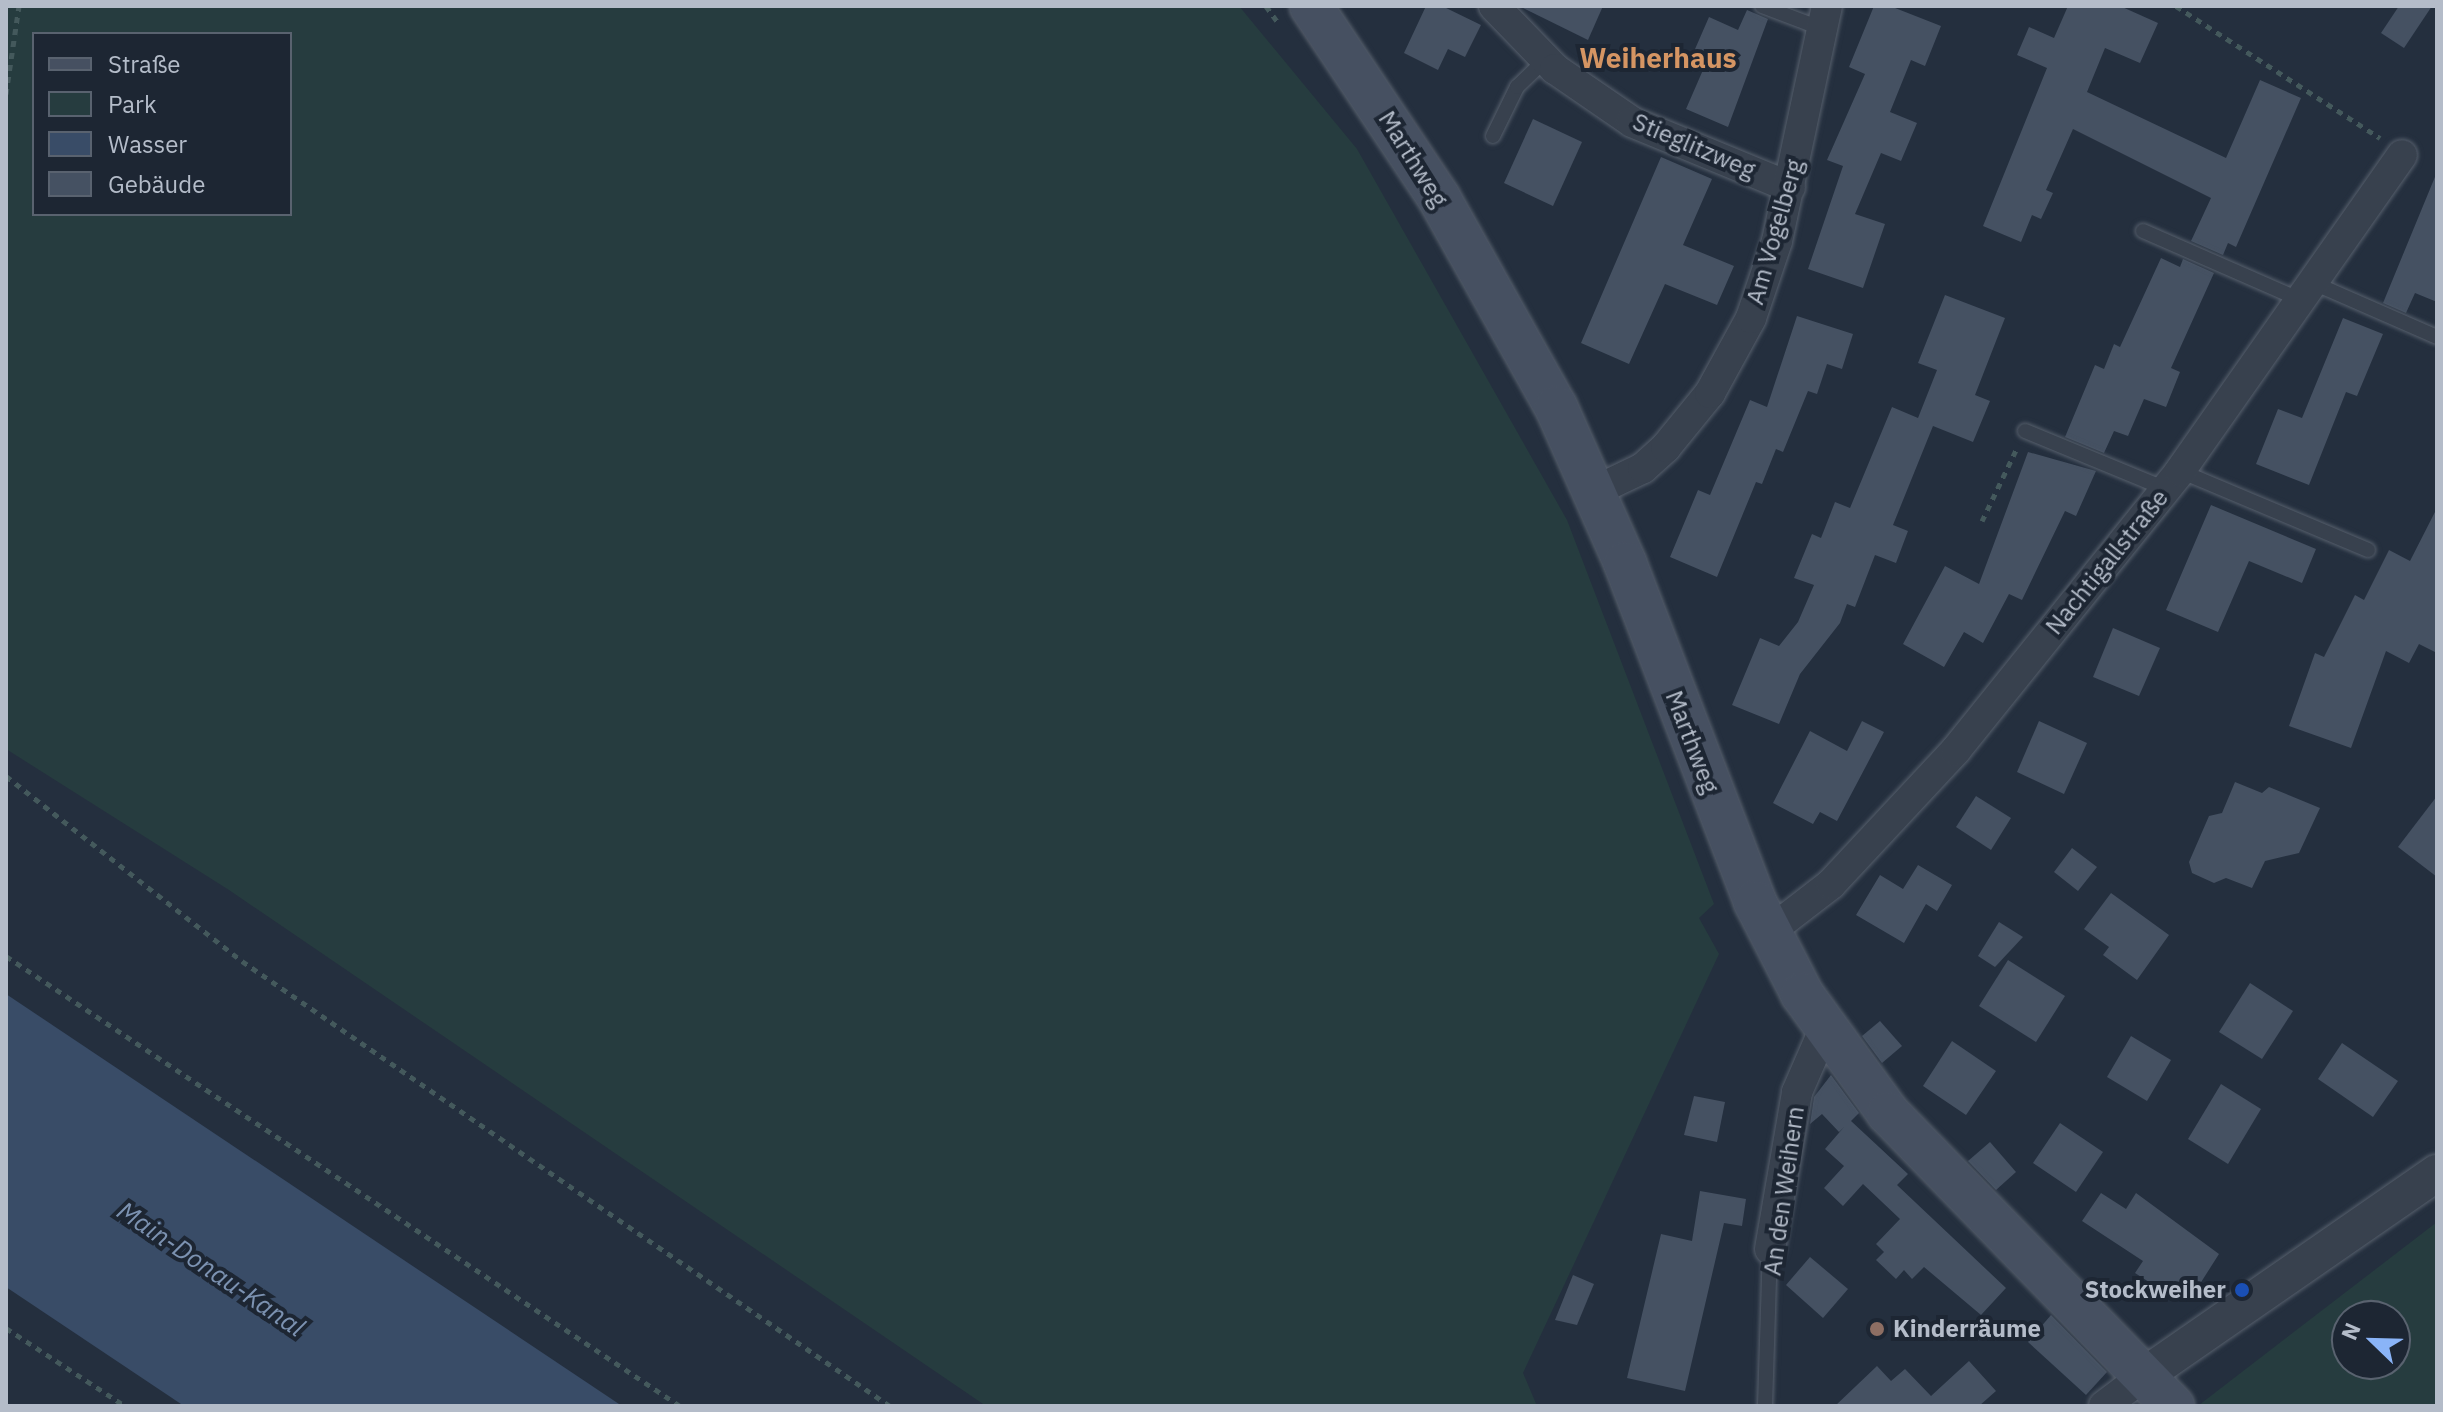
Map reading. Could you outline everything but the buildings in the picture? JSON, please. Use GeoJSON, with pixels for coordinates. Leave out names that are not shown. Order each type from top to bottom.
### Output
{"type":"FeatureCollection","features":[{"type":"Feature","properties":{"kind":"main road","name":"Marthweg"},"geometry":{"type":"LineString","coordinates":[[1298,19],[1480,267],[1595,491],[1769,932],[1824,1030],[1959,1192],[2173,1406]]}},
{"type":"Feature","properties":{"kind":"street","name":"Stieglitzweg"},"geometry":{"type":"LineString","coordinates":[[1494,6],[1546,59],[1632,122],[1790,187]]}},
{"type":"Feature","properties":{"kind":"street","name":"Am Vogelberg"},"geometry":{"type":"LineString","coordinates":[[1595,491],[1643,468],[1710,393],[1751,318],[1790,187],[1825,18]]}},
{"type":"Feature","properties":{"kind":"street","name":"Nachtigallstraße"},"geometry":{"type":"LineString","coordinates":[[1769,932],[1831,884],[1956,750],[2173,480],[2402,155]]}},
{"type":"Feature","properties":{"kind":"street","name":"An den Weihern"},"geometry":{"type":"LineString","coordinates":[[1770,1249],[1797,1092],[1824,1030]]}},
{"type":"Feature","properties":{"kind":"street"},"geometry":{"type":"LineString","coordinates":[[2104,1406],[2437,1173]]}},
{"type":"Feature","properties":{"kind":"lane"},"geometry":{"type":"LineString","coordinates":[[1762,6],[1825,18]]}},
{"type":"Feature","properties":{"kind":"lane"},"geometry":{"type":"LineString","coordinates":[[1493,136],[1517,87],[1546,59]]}},
{"type":"Feature","properties":{"kind":"lane"},"geometry":{"type":"LineString","coordinates":[[2143,231],[2437,337]]}},
{"type":"Feature","properties":{"kind":"lane"},"geometry":{"type":"LineString","coordinates":[[2025,431],[2368,550]]}},
{"type":"Feature","properties":{"kind":"lane","name":"An den Weihern"},"geometry":{"type":"LineString","coordinates":[[1765,1406],[1770,1249]]}},
{"type":"Feature","properties":{"kind":"path"},"geometry":{"type":"LineString","coordinates":[[6,94],[19,6]]}},
{"type":"Feature","properties":{"kind":"path"},"geometry":{"type":"LineString","coordinates":[[1266,6],[1298,19]]}},
{"type":"Feature","properties":{"kind":"path"},"geometry":{"type":"LineString","coordinates":[[2176,6],[2402,155]]}},
{"type":"Feature","properties":{"kind":"path"},"geometry":{"type":"LineString","coordinates":[[1982,521],[2025,431]]}},
{"type":"Feature","properties":{"kind":"path"},"geometry":{"type":"LineString","coordinates":[[6,776],[242,961],[890,1406]]}},
{"type":"Feature","properties":{"kind":"path"},"geometry":{"type":"LineString","coordinates":[[6,956],[680,1406]]}},
{"type":"Feature","properties":{"kind":"path"},"geometry":{"type":"LineString","coordinates":[[6,1328],[125,1406]]}},
{"type":"Feature","properties":{"kind":"green space"},"geometry":{"type":"Polygon","coordinates":[[[6,6],[1239,6],[1357,149],[1567,520],[1714,904],[1699,918],[1719,954],[1523,1373],[1537,1406],[986,1406],[229,890],[6,749],[6,6]]]}},
{"type":"Feature","properties":{"kind":"green space"},"geometry":{"type":"Polygon","coordinates":[[[2437,1222],[2437,1406],[2200,1406],[2331,1304],[2331,1380],[2411,1380],[2411,1300],[2336,1300],[2437,1222]]]}},
{"type":"Feature","properties":{"kind":"water","name":"Main-Donau-Kanal"},"geometry":{"type":"Polygon","coordinates":[[[6,994],[622,1406],[184,1406],[6,1287],[6,994]]]}},
{"type":"Feature","properties":{"kind":"place","name":"Stockweiher"},"geometry":{"type":"Point","coordinates":[2242,1290]}},
{"type":"Feature","properties":{"kind":"place","name":"Kinderräume"},"geometry":{"type":"Point","coordinates":[1877,1329]}},
{"type":"Feature","properties":{"kind":"district","name":"Weiherhaus"},"geometry":{"type":"Point","coordinates":[1658,58]}}]}
